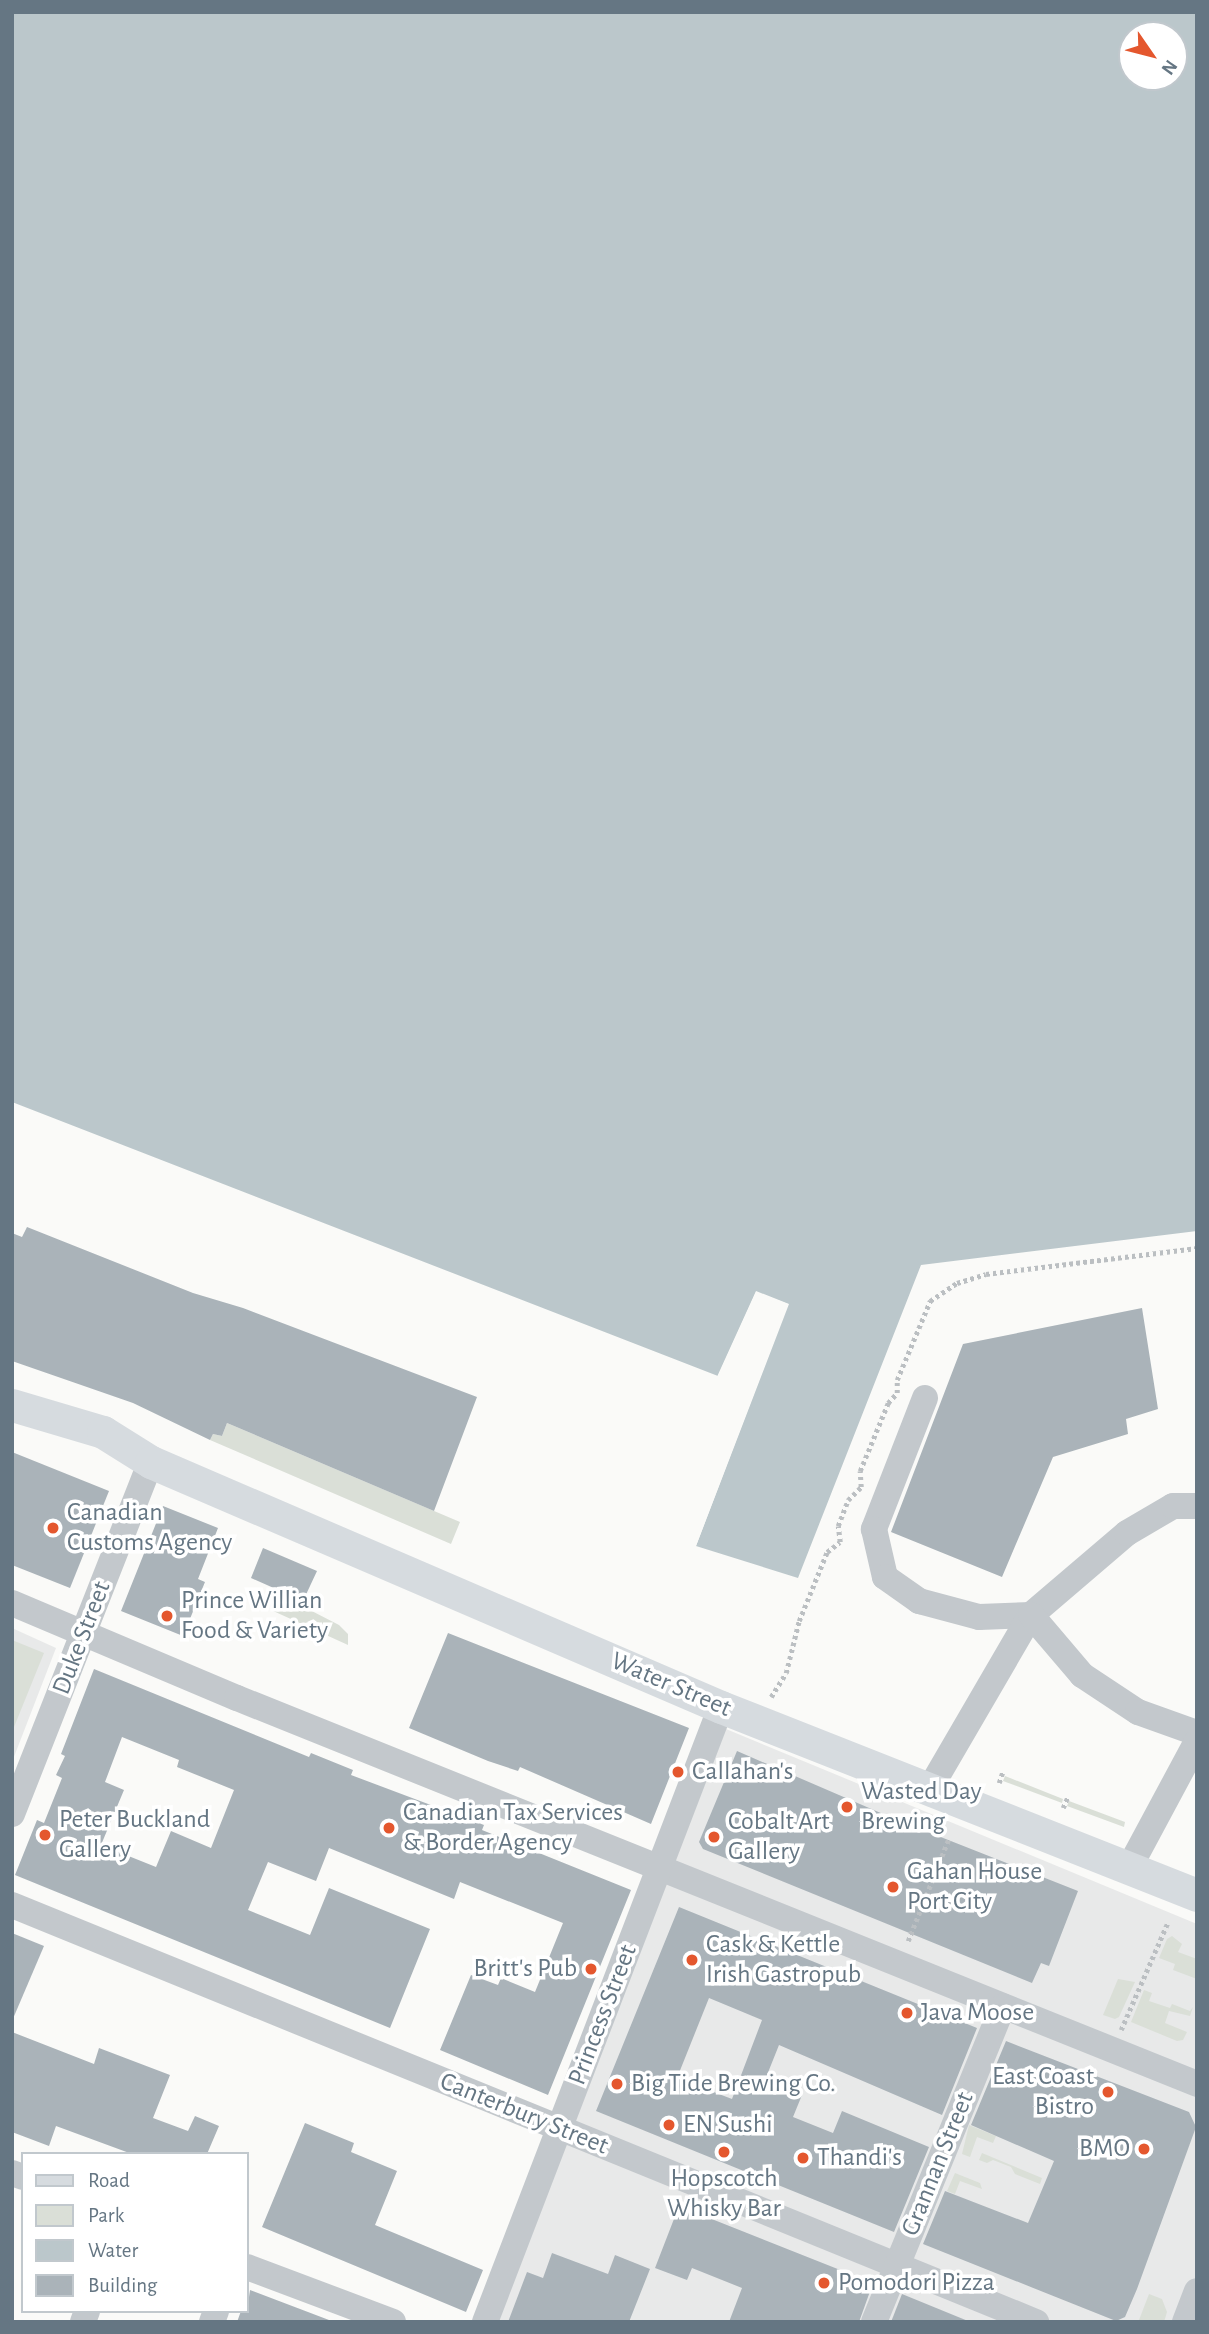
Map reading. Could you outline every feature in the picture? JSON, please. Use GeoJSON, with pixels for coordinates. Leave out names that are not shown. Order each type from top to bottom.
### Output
{"type":"FeatureCollection","features":[{"type":"Feature","properties":{"kind":"main road","name":"Water Street"},"geometry":{"type":"LineString","coordinates":[[12,1405],[103,1432],[151,1462],[721,1707],[1197,1895]]}},
{"type":"Feature","properties":{"kind":"main road","name":"Water Street"},"geometry":{"type":"LineString","coordinates":[[12,1414],[94,1452],[151,1462]]}},
{"type":"Feature","properties":{"kind":"street"},"geometry":{"type":"LineString","coordinates":[[925,1398],[874,1529],[885,1577],[919,1601],[967,1614],[979,1617],[1031,1615]]}},
{"type":"Feature","properties":{"kind":"street","name":"Duke Street"},"geometry":{"type":"LineString","coordinates":[[12,1814],[151,1462]]}},
{"type":"Feature","properties":{"kind":"street"},"geometry":{"type":"LineString","coordinates":[[929,1790],[1031,1615],[1127,1533],[1173,1506],[1197,1506]]}},
{"type":"Feature","properties":{"kind":"street"},"geometry":{"type":"LineString","coordinates":[[12,1603],[237,1698],[1197,2084]]}},
{"type":"Feature","properties":{"kind":"street"},"geometry":{"type":"LineString","coordinates":[[1031,1615],[1082,1675],[1138,1712],[1197,1733]]}},
{"type":"Feature","properties":{"kind":"street","name":"Princess Street"},"geometry":{"type":"LineString","coordinates":[[485,2322],[721,1707]]}},
{"type":"Feature","properties":{"kind":"street"},"geometry":{"type":"LineString","coordinates":[[1129,1868],[1197,1741]]}},
{"type":"Feature","properties":{"kind":"street","name":"Canterbury Street"},"geometry":{"type":"LineString","coordinates":[[12,1905],[1036,2322]]}},
{"type":"Feature","properties":{"kind":"street","name":"Grannan Street"},"geometry":{"type":"LineString","coordinates":[[874,2322],[1003,2006]]}},
{"type":"Feature","properties":{"kind":"street"},"geometry":{"type":"LineString","coordinates":[[248,2267],[393,2322]]}},
{"type":"Feature","properties":{"kind":"street"},"geometry":{"type":"LineString","coordinates":[[1185,2322],[1197,2291]]}},
{"type":"Feature","properties":{"kind":"path"},"geometry":{"type":"LineString","coordinates":[[999,1783],[1003,1772]]}},
{"type":"Feature","properties":{"kind":"path"},"geometry":{"type":"LineString","coordinates":[[1063,1808],[1068,1796]]}},
{"type":"Feature","properties":{"kind":"path"},"geometry":{"type":"LineString","coordinates":[[899,1964],[949,1838]]}},
{"type":"Feature","properties":{"kind":"path"},"geometry":{"type":"LineString","coordinates":[[1112,2050],[1167,1924]]}},
{"type":"Feature","properties":{"kind":"shaded area"},"geometry":{"type":"Polygon","coordinates":[[[12,1628],[56,1648],[12,1762],[12,1628]]]}},
{"type":"Feature","properties":{"kind":"shaded area"},"geometry":{"type":"Polygon","coordinates":[[[726,1729],[1197,1924],[1197,2322],[497,2322],[726,1729]]]}},
{"type":"Feature","properties":{"kind":"green space"},"geometry":{"type":"Polygon","coordinates":[[[227,1423],[460,1522],[451,1544],[210,1440],[213,1434],[222,1436],[227,1423]]]}},
{"type":"Feature","properties":{"kind":"green space"},"geometry":{"type":"Polygon","coordinates":[[[276,1599],[292,1606],[294,1603],[304,1607],[339,1625],[348,1634],[348,1645],[271,1610],[276,1599]]]}},
{"type":"Feature","properties":{"kind":"green space"},"geometry":{"type":"Polygon","coordinates":[[[12,1640],[44,1653],[12,1732],[12,1640]]]}},
{"type":"Feature","properties":{"kind":"green space"},"geometry":{"type":"Polygon","coordinates":[[[1005,1776],[1063,1799],[1062,1803],[1003,1781],[1005,1776]]]}},
{"type":"Feature","properties":{"kind":"green space"},"geometry":{"type":"Polygon","coordinates":[[[1069,1801],[1125,1822],[1124,1827],[1067,1806],[1069,1801]]]}},
{"type":"Feature","properties":{"kind":"green space"},"geometry":{"type":"Polygon","coordinates":[[[1172,1936],[1182,1944],[1178,1952],[1197,1959],[1197,1979],[1173,1970],[1175,1964],[1159,1958],[1167,1939],[1172,1936]]]}},
{"type":"Feature","properties":{"kind":"green space"},"geometry":{"type":"Polygon","coordinates":[[[1118,1979],[1135,1982],[1119,2017],[1115,2019],[1103,2015],[1118,1979]]]}},
{"type":"Feature","properties":{"kind":"green space"},"geometry":{"type":"Polygon","coordinates":[[[1144,1990],[1152,1993],[1149,2001],[1170,2008],[1172,2004],[1190,2011],[1193,2007],[1190,2016],[1169,2011],[1165,2023],[1187,2032],[1183,2040],[1177,2041],[1131,2022],[1144,1990]]]}},
{"type":"Feature","properties":{"kind":"green space"},"geometry":{"type":"Polygon","coordinates":[[[969,2125],[996,2136],[993,2143],[977,2137],[970,2157],[962,2154],[969,2125]]]}},
{"type":"Feature","properties":{"kind":"green space"},"geometry":{"type":"Polygon","coordinates":[[[982,2153],[1042,2178],[1040,2184],[1015,2174],[1011,2167],[993,2160],[987,2163],[979,2160],[982,2153]]]}},
{"type":"Feature","properties":{"kind":"green space"},"geometry":{"type":"Polygon","coordinates":[[[955,2173],[980,2183],[982,2189],[960,2181],[955,2194],[947,2191],[955,2173]]]}},
{"type":"Feature","properties":{"kind":"green space"},"geometry":{"type":"Polygon","coordinates":[[[1149,2294],[1162,2299],[1167,2312],[1164,2322],[1139,2320],[1149,2294]]]}},
{"type":"Feature","properties":{"kind":"water"},"geometry":{"type":"Polygon","coordinates":[[[12,12],[1197,12],[1197,1231],[921,1265],[798,1578],[696,1546],[788,1304],[756,1292],[718,1376],[12,1102],[12,12]]]}},
{"type":"Feature","properties":{"kind":"pier"},"geometry":{"type":"Polygon","coordinates":[[[756,1291],[789,1304],[696,1546],[693,1544],[784,1306],[758,1296],[721,1378],[716,1379],[756,1291]]]}},
{"type":"Feature","properties":{"kind":"building"},"geometry":{"type":"Polygon","coordinates":[[[27,1227],[193,1293],[243,1308],[477,1397],[434,1511],[227,1423],[222,1436],[213,1434],[210,1440],[133,1403],[12,1361],[12,1233],[22,1237],[27,1227]]]}},
{"type":"Feature","properties":{"kind":"building"},"geometry":{"type":"Polygon","coordinates":[[[1142,1308],[1158,1409],[1126,1419],[1128,1434],[1053,1457],[1002,1577],[891,1532],[963,1344],[1142,1308]]]}},
{"type":"Feature","properties":{"kind":"building","name":"Canadian Customs Agency"},"geometry":{"type":"Polygon","coordinates":[[[12,1452],[109,1491],[70,1588],[12,1565],[12,1452]]]}},
{"type":"Feature","properties":{"kind":"building"},"geometry":{"type":"Polygon","coordinates":[[[163,1506],[218,1528],[198,1579],[205,1582],[183,1636],[121,1611],[163,1506]]]}},
{"type":"Feature","properties":{"kind":"building"},"geometry":{"type":"Polygon","coordinates":[[[263,1548],[317,1571],[303,1601],[251,1578],[263,1548]]]}},
{"type":"Feature","properties":{"kind":"building"},"geometry":{"type":"Polygon","coordinates":[[[448,1633],[689,1728],[651,1824],[520,1767],[518,1771],[488,1761],[409,1728],[448,1633]]]}},
{"type":"Feature","properties":{"kind":"building"},"geometry":{"type":"Polygon","coordinates":[[[94,1669],[309,1757],[311,1753],[353,1770],[351,1775],[484,1825],[482,1830],[631,1890],[548,2095],[440,2050],[471,1975],[498,1985],[501,1978],[535,1992],[563,1923],[460,1882],[454,1899],[329,1848],[316,1881],[268,1862],[248,1910],[310,1935],[329,1888],[430,1929],[390,2028],[15,1875],[37,1820],[44,1823],[62,1778],[56,1775],[65,1756],[61,1754],[94,1669]],[[122,1737],[105,1782],[124,1790],[101,1845],[156,1867],[171,1831],[211,1848],[234,1790],[177,1767],[179,1760],[122,1737]]]}},
{"type":"Feature","properties":{"kind":"building"},"geometry":{"type":"Polygon","coordinates":[[[737,1751],[890,1817],[1078,1891],[1049,1966],[1041,1963],[1032,1983],[703,1849],[699,1842],[737,1751]]]}},
{"type":"Feature","properties":{"kind":"building"},"geometry":{"type":"Polygon","coordinates":[[[679,1907],[977,2028],[942,2115],[779,2045],[765,2080],[802,2095],[793,2117],[833,2133],[842,2111],[929,2147],[894,2232],[596,2111],[679,1907]],[[709,1998],[677,2078],[732,2099],[762,2020],[709,1998]]]}},
{"type":"Feature","properties":{"kind":"building"},"geometry":{"type":"Polygon","coordinates":[[[12,1933],[44,1946],[12,2021],[12,1933]]]}},
{"type":"Feature","properties":{"kind":"building"},"geometry":{"type":"Polygon","coordinates":[[[12,2032],[94,2064],[99,2048],[170,2075],[153,2118],[188,2131],[195,2116],[219,2126],[208,2152],[127,2152],[56,2126],[49,2146],[12,2132],[12,2032]]]}},
{"type":"Feature","properties":{"kind":"building"},"geometry":{"type":"Polygon","coordinates":[[[1006,2041],[1189,2112],[1196,2127],[1137,2289],[1125,2317],[1116,2321],[923,2244],[945,2191],[1028,2223],[1054,2161],[971,2125],[1006,2041]]]}},
{"type":"Feature","properties":{"kind":"building"},"geometry":{"type":"Polygon","coordinates":[[[305,2123],[354,2143],[351,2152],[397,2171],[375,2225],[483,2270],[466,2312],[262,2227],[305,2123]]]}},
{"type":"Feature","properties":{"kind":"building"},"geometry":{"type":"Polygon","coordinates":[[[679,2206],[873,2283],[859,2322],[729,2322],[742,2288],[692,2268],[687,2280],[655,2268],[679,2206]]]}},
{"type":"Feature","properties":{"kind":"building"},"geometry":{"type":"Polygon","coordinates":[[[552,2253],[608,2274],[615,2255],[650,2269],[629,2322],[508,2322],[527,2272],[543,2278],[552,2253]]]}},
{"type":"Feature","properties":{"kind":"building"},"geometry":{"type":"Polygon","coordinates":[[[250,2290],[329,2322],[237,2322],[240,2313],[248,2313],[250,2290]]]}},
{"type":"Feature","properties":{"kind":"building"},"geometry":{"type":"Polygon","coordinates":[[[902,2294],[968,2321],[968,2322],[891,2322],[902,2294]]]}},
{"type":"Feature","properties":{"kind":"place","name":"Canadian Customs Agency"},"geometry":{"type":"Point","coordinates":[53,1528]}},
{"type":"Feature","properties":{"kind":"place","name":"Prince Willian Food & Variety"},"geometry":{"type":"Point","coordinates":[167,1616]}},
{"type":"Feature","properties":{"kind":"place","name":"Callahan's"},"geometry":{"type":"Point","coordinates":[678,1772]}},
{"type":"Feature","properties":{"kind":"place","name":"Wasted Day Brewing"},"geometry":{"type":"Point","coordinates":[847,1807]}},
{"type":"Feature","properties":{"kind":"place","name":"Canadian Tax Services & Border Agency"},"geometry":{"type":"Point","coordinates":[389,1828]}},
{"type":"Feature","properties":{"kind":"place","name":"Peter Buckland Gallery"},"geometry":{"type":"Point","coordinates":[45,1835]}},
{"type":"Feature","properties":{"kind":"place","name":"Cobalt Art Gallery"},"geometry":{"type":"Point","coordinates":[714,1837]}},
{"type":"Feature","properties":{"kind":"place","name":"Gahan House Port City"},"geometry":{"type":"Point","coordinates":[893,1887]}},
{"type":"Feature","properties":{"kind":"place","name":"Cask & Kettle Irish Gastropub"},"geometry":{"type":"Point","coordinates":[692,1960]}},
{"type":"Feature","properties":{"kind":"place","name":"Britt's Pub"},"geometry":{"type":"Point","coordinates":[591,1969]}},
{"type":"Feature","properties":{"kind":"place","name":"Java Moose"},"geometry":{"type":"Point","coordinates":[907,2013]}},
{"type":"Feature","properties":{"kind":"place","name":"Big Tide Brewing Co."},"geometry":{"type":"Point","coordinates":[617,2084]}},
{"type":"Feature","properties":{"kind":"place","name":"East Coast Bistro"},"geometry":{"type":"Point","coordinates":[1108,2092]}},
{"type":"Feature","properties":{"kind":"place","name":"EN Sushi"},"geometry":{"type":"Point","coordinates":[669,2125]}},
{"type":"Feature","properties":{"kind":"place","name":"BMO"},"geometry":{"type":"Point","coordinates":[1144,2149]}},
{"type":"Feature","properties":{"kind":"place","name":"Hopscotch Whisky Bar"},"geometry":{"type":"Point","coordinates":[724,2152]}},
{"type":"Feature","properties":{"kind":"place","name":"Thandi's"},"geometry":{"type":"Point","coordinates":[803,2158]}},
{"type":"Feature","properties":{"kind":"place","name":"Pomodori Pizza"},"geometry":{"type":"Point","coordinates":[824,2283]}}]}
